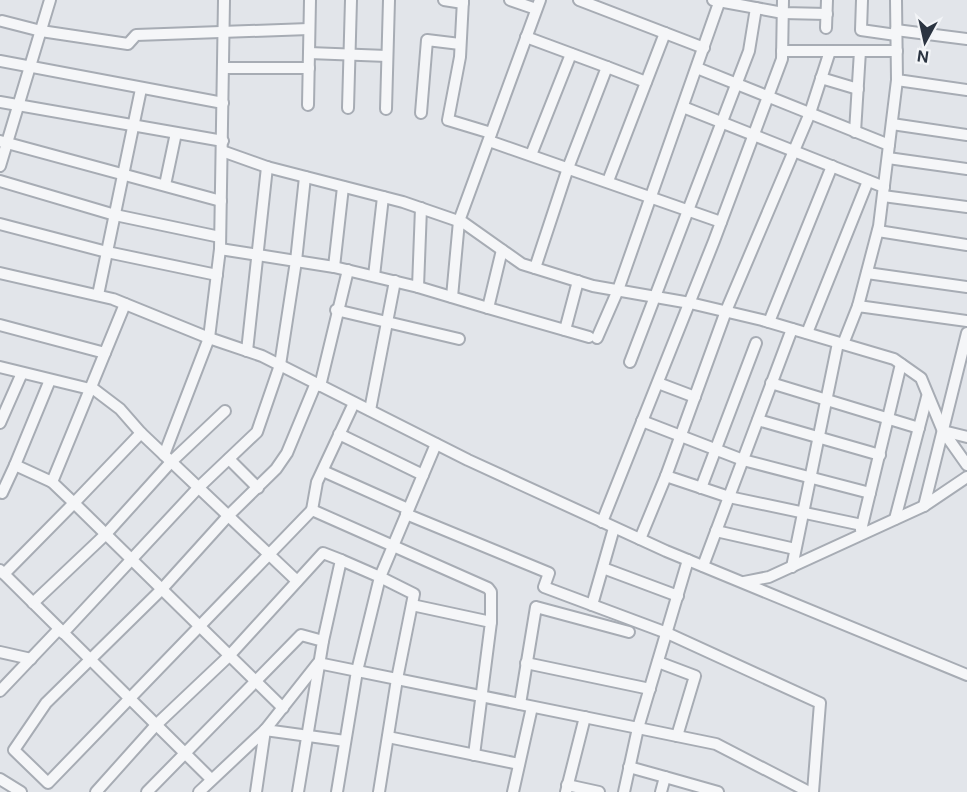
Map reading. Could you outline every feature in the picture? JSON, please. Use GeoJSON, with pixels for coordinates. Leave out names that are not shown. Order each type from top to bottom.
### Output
{"type":"FeatureCollection","features":[{"type":"Feature","properties":{"kind":"street"},"geometry":{"type":"LineString","coordinates":[[0,166],[3,142],[18,107],[50,0]]}},
{"type":"Feature","properties":{"kind":"street"},"geometry":{"type":"LineString","coordinates":[[168,458],[209,338],[217,275],[223,146],[224,0]]}},
{"type":"Feature","properties":{"kind":"street"},"geometry":{"type":"LineString","coordinates":[[308,105],[310,0]]}},
{"type":"Feature","properties":{"kind":"street"},"geometry":{"type":"LineString","coordinates":[[348,108],[351,0]]}},
{"type":"Feature","properties":{"kind":"street"},"geometry":{"type":"LineString","coordinates":[[386,109],[389,0]]}},
{"type":"Feature","properties":{"kind":"street"},"geometry":{"type":"LineString","coordinates":[[444,0],[463,2],[460,44],[448,120],[531,155],[721,222]]}},
{"type":"Feature","properties":{"kind":"street"},"geometry":{"type":"LineString","coordinates":[[452,297],[459,221],[538,5],[510,0]]}},
{"type":"Feature","properties":{"kind":"street"},"geometry":{"type":"LineString","coordinates":[[579,0],[704,48]]}},
{"type":"Feature","properties":{"kind":"street"},"geometry":{"type":"LineString","coordinates":[[602,522],[690,303],[782,59],[783,0]]}},
{"type":"Feature","properties":{"kind":"street"},"geometry":{"type":"LineString","coordinates":[[826,27],[827,0]]}},
{"type":"Feature","properties":{"kind":"street"},"geometry":{"type":"LineString","coordinates":[[862,0],[861,30],[967,39]]}},
{"type":"Feature","properties":{"kind":"street"},"geometry":{"type":"LineString","coordinates":[[792,567],[827,399],[841,344],[858,306],[878,231],[897,80],[896,0]]}},
{"type":"Feature","properties":{"kind":"street"},"geometry":{"type":"LineString","coordinates":[[220,249],[334,267],[374,276],[593,337],[618,290],[704,48],[718,1],[752,5],[783,13],[827,14]]}},
{"type":"Feature","properties":{"kind":"street"},"geometry":{"type":"LineString","coordinates":[[630,362],[749,51],[752,5]]}},
{"type":"Feature","properties":{"kind":"street"},"geometry":{"type":"LineString","coordinates":[[2,21],[41,31],[128,44],[136,35],[309,28]]}},
{"type":"Feature","properties":{"kind":"street"},"geometry":{"type":"LineString","coordinates":[[608,181],[665,33]]}},
{"type":"Feature","properties":{"kind":"street"},"geometry":{"type":"LineString","coordinates":[[526,37],[646,82]]}},
{"type":"Feature","properties":{"kind":"street"},"geometry":{"type":"LineString","coordinates":[[421,113],[427,40],[460,44]]}},
{"type":"Feature","properties":{"kind":"street"},"geometry":{"type":"LineString","coordinates":[[782,51],[897,51]]}},
{"type":"Feature","properties":{"kind":"street"},"geometry":{"type":"LineString","coordinates":[[640,539],[666,476],[726,311],[810,113],[830,51]]}},
{"type":"Feature","properties":{"kind":"street"},"geometry":{"type":"LineString","coordinates":[[855,132],[860,51]]}},
{"type":"Feature","properties":{"kind":"street"},"geometry":{"type":"LineString","coordinates":[[309,53],[387,56]]}},
{"type":"Feature","properties":{"kind":"street"},"geometry":{"type":"LineString","coordinates":[[531,155],[571,54]]}},
{"type":"Feature","properties":{"kind":"street"},"geometry":{"type":"LineString","coordinates":[[0,61],[223,103]]}},
{"type":"Feature","properties":{"kind":"street"},"geometry":{"type":"LineString","coordinates":[[535,268],[568,168],[607,67]]}},
{"type":"Feature","properties":{"kind":"street"},"geometry":{"type":"LineString","coordinates":[[223,68],[309,68]]}},
{"type":"Feature","properties":{"kind":"street"},"geometry":{"type":"LineString","coordinates":[[697,68],[889,146]]}},
{"type":"Feature","properties":{"kind":"street"},"geometry":{"type":"LineString","coordinates":[[822,78],[858,89]]}},
{"type":"Feature","properties":{"kind":"street"},"geometry":{"type":"LineString","coordinates":[[897,80],[967,90]]}},
{"type":"Feature","properties":{"kind":"street"},"geometry":{"type":"LineString","coordinates":[[98,296],[141,88]]}},
{"type":"Feature","properties":{"kind":"street"},"geometry":{"type":"LineString","coordinates":[[0,102],[18,107],[176,133],[223,146],[267,167],[383,197],[459,221],[522,264],[578,281],[690,303],[770,322],[894,359],[921,378],[943,431],[967,465]]}},
{"type":"Feature","properties":{"kind":"street"},"geometry":{"type":"LineString","coordinates":[[683,107],[722,120],[795,150],[868,181],[884,192],[967,207]]}},
{"type":"Feature","properties":{"kind":"street"},"geometry":{"type":"LineString","coordinates":[[892,124],[967,135]]}},
{"type":"Feature","properties":{"kind":"street"},"geometry":{"type":"LineString","coordinates":[[165,184],[176,133]]}},
{"type":"Feature","properties":{"kind":"street"},"geometry":{"type":"LineString","coordinates":[[3,142],[221,201]]}},
{"type":"Feature","properties":{"kind":"street"},"geometry":{"type":"LineString","coordinates":[[888,158],[967,169]]}},
{"type":"Feature","properties":{"kind":"street"},"geometry":{"type":"LineString","coordinates":[[770,322],[832,166]]}},
{"type":"Feature","properties":{"kind":"street"},"geometry":{"type":"LineString","coordinates":[[247,351],[267,167]]}},
{"type":"Feature","properties":{"kind":"street"},"geometry":{"type":"LineString","coordinates":[[0,691],[198,488],[257,432],[280,365],[296,261],[305,177]]}},
{"type":"Feature","properties":{"kind":"street"},"geometry":{"type":"LineString","coordinates":[[0,181],[115,215],[220,237]]}},
{"type":"Feature","properties":{"kind":"street"},"geometry":{"type":"LineString","coordinates":[[807,333],[868,181]]}},
{"type":"Feature","properties":{"kind":"street"},"geometry":{"type":"LineString","coordinates":[[334,267],[343,187]]}},
{"type":"Feature","properties":{"kind":"street"},"geometry":{"type":"LineString","coordinates":[[374,276],[383,197]]}},
{"type":"Feature","properties":{"kind":"street"},"geometry":{"type":"LineString","coordinates":[[418,287],[421,208]]}},
{"type":"Feature","properties":{"kind":"street"},"geometry":{"type":"LineString","coordinates":[[0,224],[107,252],[217,275]]}},
{"type":"Feature","properties":{"kind":"street"},"geometry":{"type":"LineString","coordinates":[[878,231],[967,245]]}},
{"type":"Feature","properties":{"kind":"street"},"geometry":{"type":"LineString","coordinates":[[488,308],[502,250]]}},
{"type":"Feature","properties":{"kind":"street"},"geometry":{"type":"LineString","coordinates":[[348,270],[318,384],[286,453],[258,488],[228,516],[162,590],[46,703],[14,750],[48,783],[312,510],[315,490],[354,403]]}},
{"type":"Feature","properties":{"kind":"street"},"geometry":{"type":"LineString","coordinates":[[0,273],[125,304],[247,351],[614,528],[967,675]]}},
{"type":"Feature","properties":{"kind":"street"},"geometry":{"type":"LineString","coordinates":[[867,273],[967,287]]}},
{"type":"Feature","properties":{"kind":"street"},"geometry":{"type":"LineString","coordinates":[[565,330],[578,281]]}},
{"type":"Feature","properties":{"kind":"street"},"geometry":{"type":"LineString","coordinates":[[370,410],[395,282]]}},
{"type":"Feature","properties":{"kind":"street"},"geometry":{"type":"LineString","coordinates":[[52,482],[125,304]]}},
{"type":"Feature","properties":{"kind":"street"},"geometry":{"type":"LineString","coordinates":[[858,306],[967,321]]}},
{"type":"Feature","properties":{"kind":"street"},"geometry":{"type":"LineString","coordinates":[[336,310],[387,324],[459,339]]}},
{"type":"Feature","properties":{"kind":"street"},"geometry":{"type":"LineString","coordinates":[[0,325],[105,353]]}},
{"type":"Feature","properties":{"kind":"street"},"geometry":{"type":"LineString","coordinates":[[703,566],[792,329]]}},
{"type":"Feature","properties":{"kind":"street"},"geometry":{"type":"LineString","coordinates":[[924,506],[967,333]]}},
{"type":"Feature","properties":{"kind":"street"},"geometry":{"type":"LineString","coordinates":[[701,488],[756,343]]}},
{"type":"Feature","properties":{"kind":"street"},"geometry":{"type":"LineString","coordinates":[[861,530],[901,364]]}},
{"type":"Feature","properties":{"kind":"street"},"geometry":{"type":"LineString","coordinates":[[0,368],[90,388],[120,409],[141,434],[297,581]]}},
{"type":"Feature","properties":{"kind":"street"},"geometry":{"type":"LineString","coordinates":[[0,423],[22,373]]}},
{"type":"Feature","properties":{"kind":"street"},"geometry":{"type":"LineString","coordinates":[[0,492],[2,493],[15,465],[51,380]]}},
{"type":"Feature","properties":{"kind":"street"},"geometry":{"type":"LineString","coordinates":[[658,383],[695,397]]}},
{"type":"Feature","properties":{"kind":"street"},"geometry":{"type":"LineString","coordinates":[[771,383],[919,428]]}},
{"type":"Feature","properties":{"kind":"street"},"geometry":{"type":"LineString","coordinates":[[895,519],[927,397]]}},
{"type":"Feature","properties":{"kind":"street"},"geometry":{"type":"LineString","coordinates":[[33,603],[106,534],[168,458],[225,411]]}},
{"type":"Feature","properties":{"kind":"street"},"geometry":{"type":"LineString","coordinates":[[758,420],[880,454]]}},
{"type":"Feature","properties":{"kind":"street"},"geometry":{"type":"LineString","coordinates":[[642,421],[742,460],[870,493]]}},
{"type":"Feature","properties":{"kind":"street"},"geometry":{"type":"LineString","coordinates":[[943,431],[967,437]]}},
{"type":"Feature","properties":{"kind":"street"},"geometry":{"type":"LineString","coordinates":[[141,434],[75,503],[2,572],[211,779]]}},
{"type":"Feature","properties":{"kind":"street"},"geometry":{"type":"LineString","coordinates":[[339,435],[423,475]]}},
{"type":"Feature","properties":{"kind":"street"},"geometry":{"type":"LineString","coordinates":[[337,792],[357,671],[380,577],[436,444]]}},
{"type":"Feature","properties":{"kind":"street"},"geometry":{"type":"LineString","coordinates":[[229,459],[258,488]]}},
{"type":"Feature","properties":{"kind":"street"},"geometry":{"type":"LineString","coordinates":[[15,465],[52,482],[283,708]]}},
{"type":"Feature","properties":{"kind":"street"},"geometry":{"type":"LineString","coordinates":[[318,663],[716,744],[811,792],[820,702],[667,633],[544,587],[549,573],[407,511],[323,471]]}},
{"type":"Feature","properties":{"kind":"street"},"geometry":{"type":"LineString","coordinates":[[666,476],[729,497],[803,513],[861,530]]}},
{"type":"Feature","properties":{"kind":"street"},"geometry":{"type":"LineString","coordinates":[[744,582],[769,577],[861,530],[895,519],[924,506],[967,477]]}},
{"type":"Feature","properties":{"kind":"street"},"geometry":{"type":"LineString","coordinates":[[312,510],[490,590],[490,622],[474,755]]}},
{"type":"Feature","properties":{"kind":"street"},"geometry":{"type":"LineString","coordinates":[[592,605],[614,528]]}},
{"type":"Feature","properties":{"kind":"street"},"geometry":{"type":"LineString","coordinates":[[716,531],[795,549]]}},
{"type":"Feature","properties":{"kind":"street"},"geometry":{"type":"LineString","coordinates":[[96,792],[156,725],[229,656],[323,553],[414,594],[397,679],[379,792]]}},
{"type":"Feature","properties":{"kind":"street"},"geometry":{"type":"LineString","coordinates":[[298,792],[318,663],[341,560]]}},
{"type":"Feature","properties":{"kind":"street"},"geometry":{"type":"LineString","coordinates":[[624,792],[638,728],[688,560]]}},
{"type":"Feature","properties":{"kind":"street"},"geometry":{"type":"LineString","coordinates":[[603,568],[678,596]]}},
{"type":"Feature","properties":{"kind":"street"},"geometry":{"type":"LineString","coordinates":[[412,605],[490,622]]}},
{"type":"Feature","properties":{"kind":"street"},"geometry":{"type":"LineString","coordinates":[[520,704],[534,610],[538,606],[629,632]]}},
{"type":"Feature","properties":{"kind":"street"},"geometry":{"type":"LineString","coordinates":[[147,792],[301,635],[323,641]]}},
{"type":"Feature","properties":{"kind":"street"},"geometry":{"type":"LineString","coordinates":[[0,652],[31,659]]}},
{"type":"Feature","properties":{"kind":"street"},"geometry":{"type":"LineString","coordinates":[[658,662],[695,676],[677,736]]}},
{"type":"Feature","properties":{"kind":"street"},"geometry":{"type":"LineString","coordinates":[[199,792],[265,730],[318,663]]}},
{"type":"Feature","properties":{"kind":"street"},"geometry":{"type":"LineString","coordinates":[[526,663],[650,688]]}},
{"type":"Feature","properties":{"kind":"street"},"geometry":{"type":"LineString","coordinates":[[513,792],[532,707]]}},
{"type":"Feature","properties":{"kind":"street"},"geometry":{"type":"LineString","coordinates":[[585,717],[567,788],[599,792]]}},
{"type":"Feature","properties":{"kind":"street"},"geometry":{"type":"LineString","coordinates":[[265,730],[345,741]]}},
{"type":"Feature","properties":{"kind":"street"},"geometry":{"type":"LineString","coordinates":[[256,792],[265,730]]}},
{"type":"Feature","properties":{"kind":"street"},"geometry":{"type":"LineString","coordinates":[[388,737],[519,764]]}},
{"type":"Feature","properties":{"kind":"street"},"geometry":{"type":"LineString","coordinates":[[630,767],[718,792]]}},
{"type":"Feature","properties":{"kind":"street"},"geometry":{"type":"LineString","coordinates":[[662,792],[665,777]]}},
{"type":"Feature","properties":{"kind":"street"},"geometry":{"type":"LineString","coordinates":[[0,779],[21,792]]}}]}
